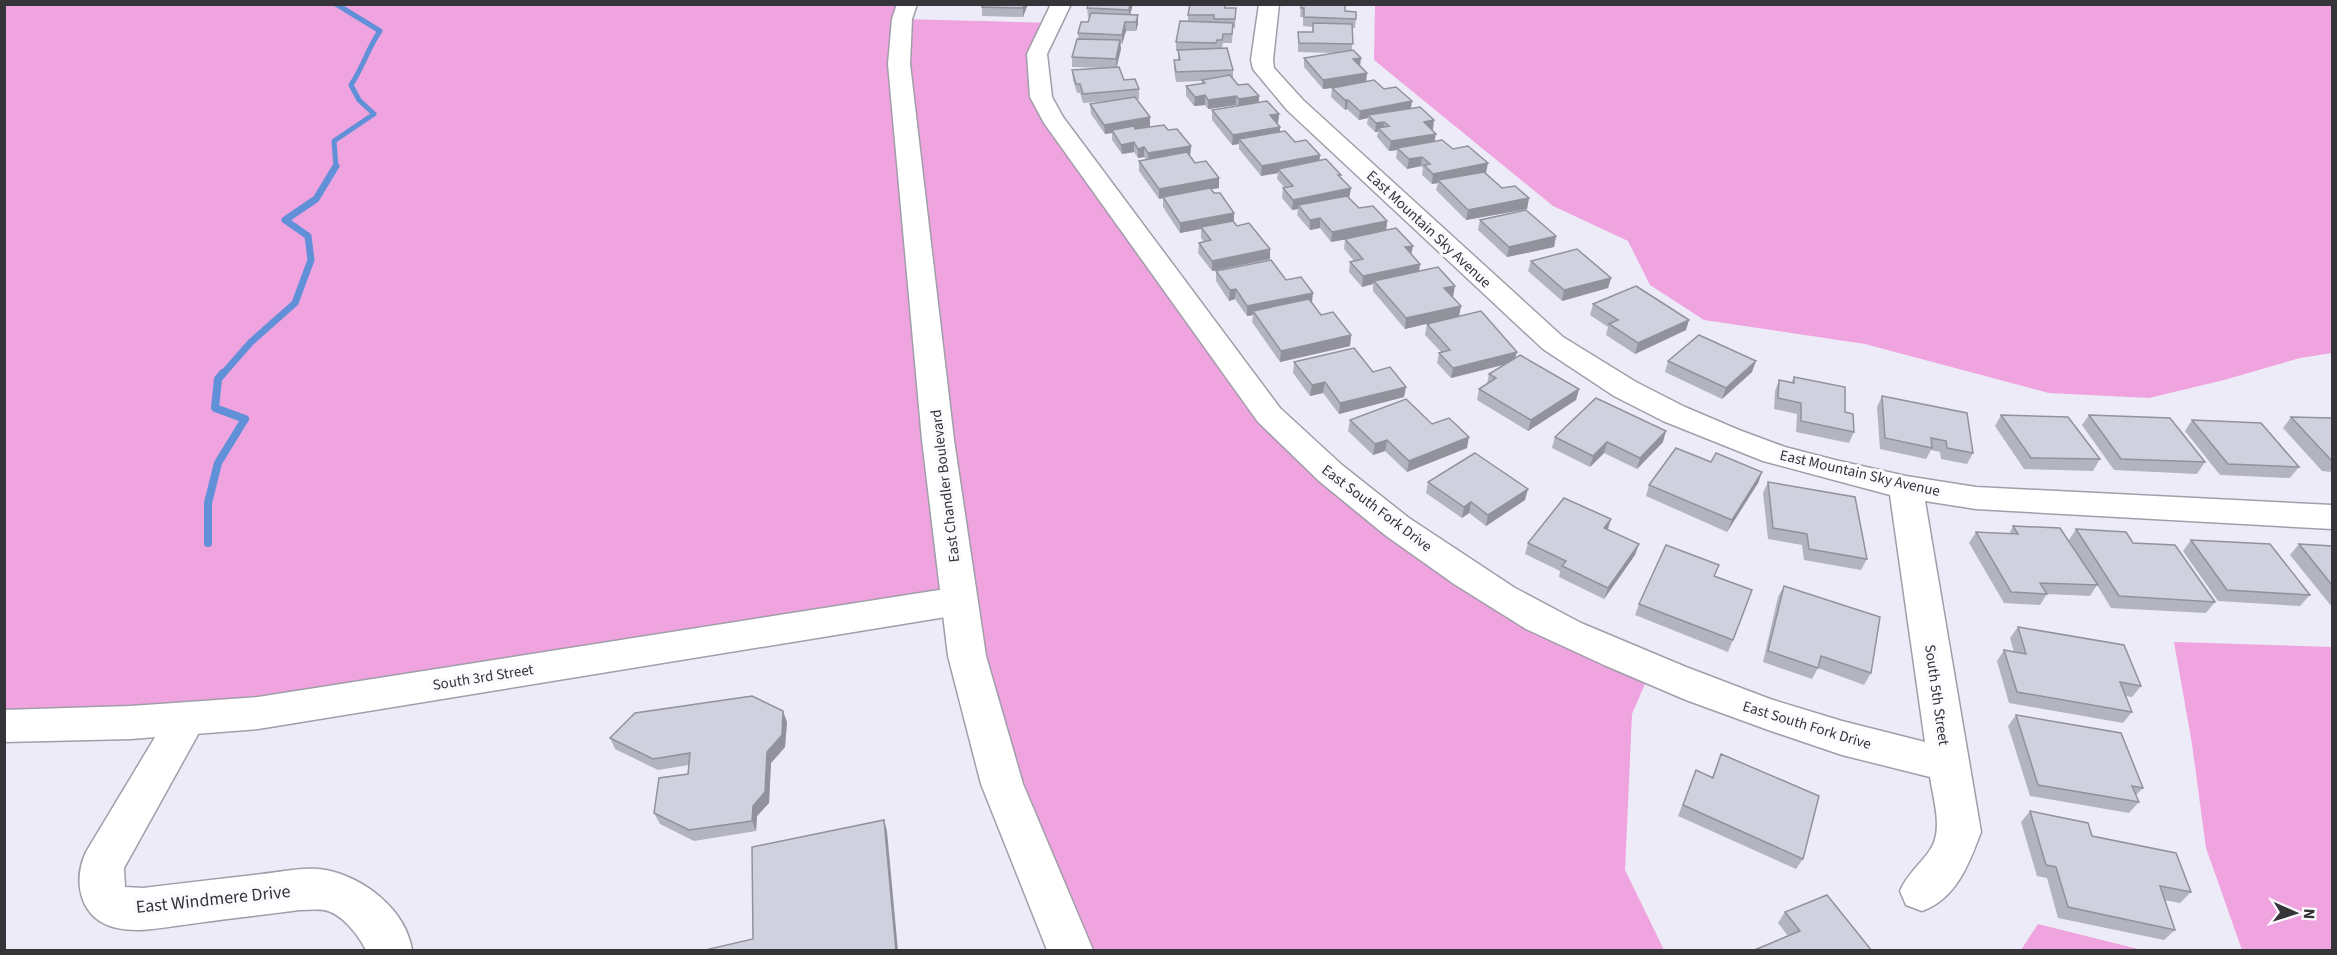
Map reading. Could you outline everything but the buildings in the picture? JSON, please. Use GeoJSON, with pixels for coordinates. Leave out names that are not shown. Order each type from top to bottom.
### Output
{"type":"FeatureCollection","features":[{"type":"Feature","properties":{"kind":"street","name":"East Chandler Boulevard"},"geometry":{"type":"LineString","coordinates":[[907,4],[902,20],[899,64],[938,440],[958,601],[970,666],[1002,784],[1071,951]]}},
{"type":"Feature","properties":{"kind":"street","name":"East South Fork Drive"},"geometry":{"type":"LineString","coordinates":[[1061,4],[1038,54],[1041,97],[1052,118],[1269,415],[1310,456],[1369,506],[1455,567],[1541,620],[1652,670],[1749,708],[1844,739],[1948,764]]}},
{"type":"Feature","properties":{"kind":"street","name":"East Mountain Sky Avenue"},"geometry":{"type":"LineString","coordinates":[[1269,4],[1262,60],[1270,79],[1553,343],[1625,389],[1674,414],[1774,454],[1905,487],[1976,498],[2332,517]]}},
{"type":"Feature","properties":{"kind":"street","name":"South 5th Street"},"geometry":{"type":"LineString","coordinates":[[1905,487],[1959,832],[1949,860],[1922,891]]}},
{"type":"Feature","properties":{"kind":"street","name":"South 3rd Street"},"geometry":{"type":"LineString","coordinates":[[4,726],[75,726],[186,720],[324,703],[958,601]]}},
{"type":"Feature","properties":{"kind":"street","name":"East Windmere Drive"},"geometry":{"type":"LineString","coordinates":[[186,720],[102,866],[103,897],[116,907],[143,909],[299,890],[326,890],[349,899],[374,920],[389,951]]}},
{"type":"Feature","properties":{"kind":"shaded area"},"geometry":{"type":"Polygon","coordinates":[[[907,4],[903,19],[1053,23],[1037,54],[1041,97],[1223,351],[1369,505],[1651,670],[1632,714],[1625,870],[1664,950],[1070,950],[1060,929],[958,602],[548,666],[5,726],[5,5],[907,4]]]}},
{"type":"Feature","properties":{"kind":"shaded area"},"geometry":{"type":"Polygon","coordinates":[[[1375,5],[2332,5],[2332,353],[2300,358],[2224,380],[2149,398],[2049,393],[1865,344],[1704,320],[1650,285],[1628,241],[1553,206],[1374,60],[1375,5]]]}},
{"type":"Feature","properties":{"kind":"shaded area"},"geometry":{"type":"Polygon","coordinates":[[[2174,642],[2332,647],[2332,950],[2242,950],[2206,848],[2192,744],[2174,642]]]}},
{"type":"Feature","properties":{"kind":"shaded area"},"geometry":{"type":"Polygon","coordinates":[[[2038,924],[2142,950],[2021,950],[2038,924]]]}},
{"type":"Feature","properties":{"kind":"waterway"},"geometry":{"type":"LineString","coordinates":[[336,4],[380,31],[351,85],[359,100],[374,114],[334,141],[336,166]]}},
{"type":"Feature","properties":{"kind":"waterway"},"geometry":{"type":"LineString","coordinates":[[222,375],[251,342],[295,303],[311,260],[308,236],[285,220],[316,199],[336,166]]}},
{"type":"Feature","properties":{"kind":"waterway"},"geometry":{"type":"LineString","coordinates":[[208,543],[208,503],[218,463],[245,419],[215,408],[218,379],[223,373]]}}]}
